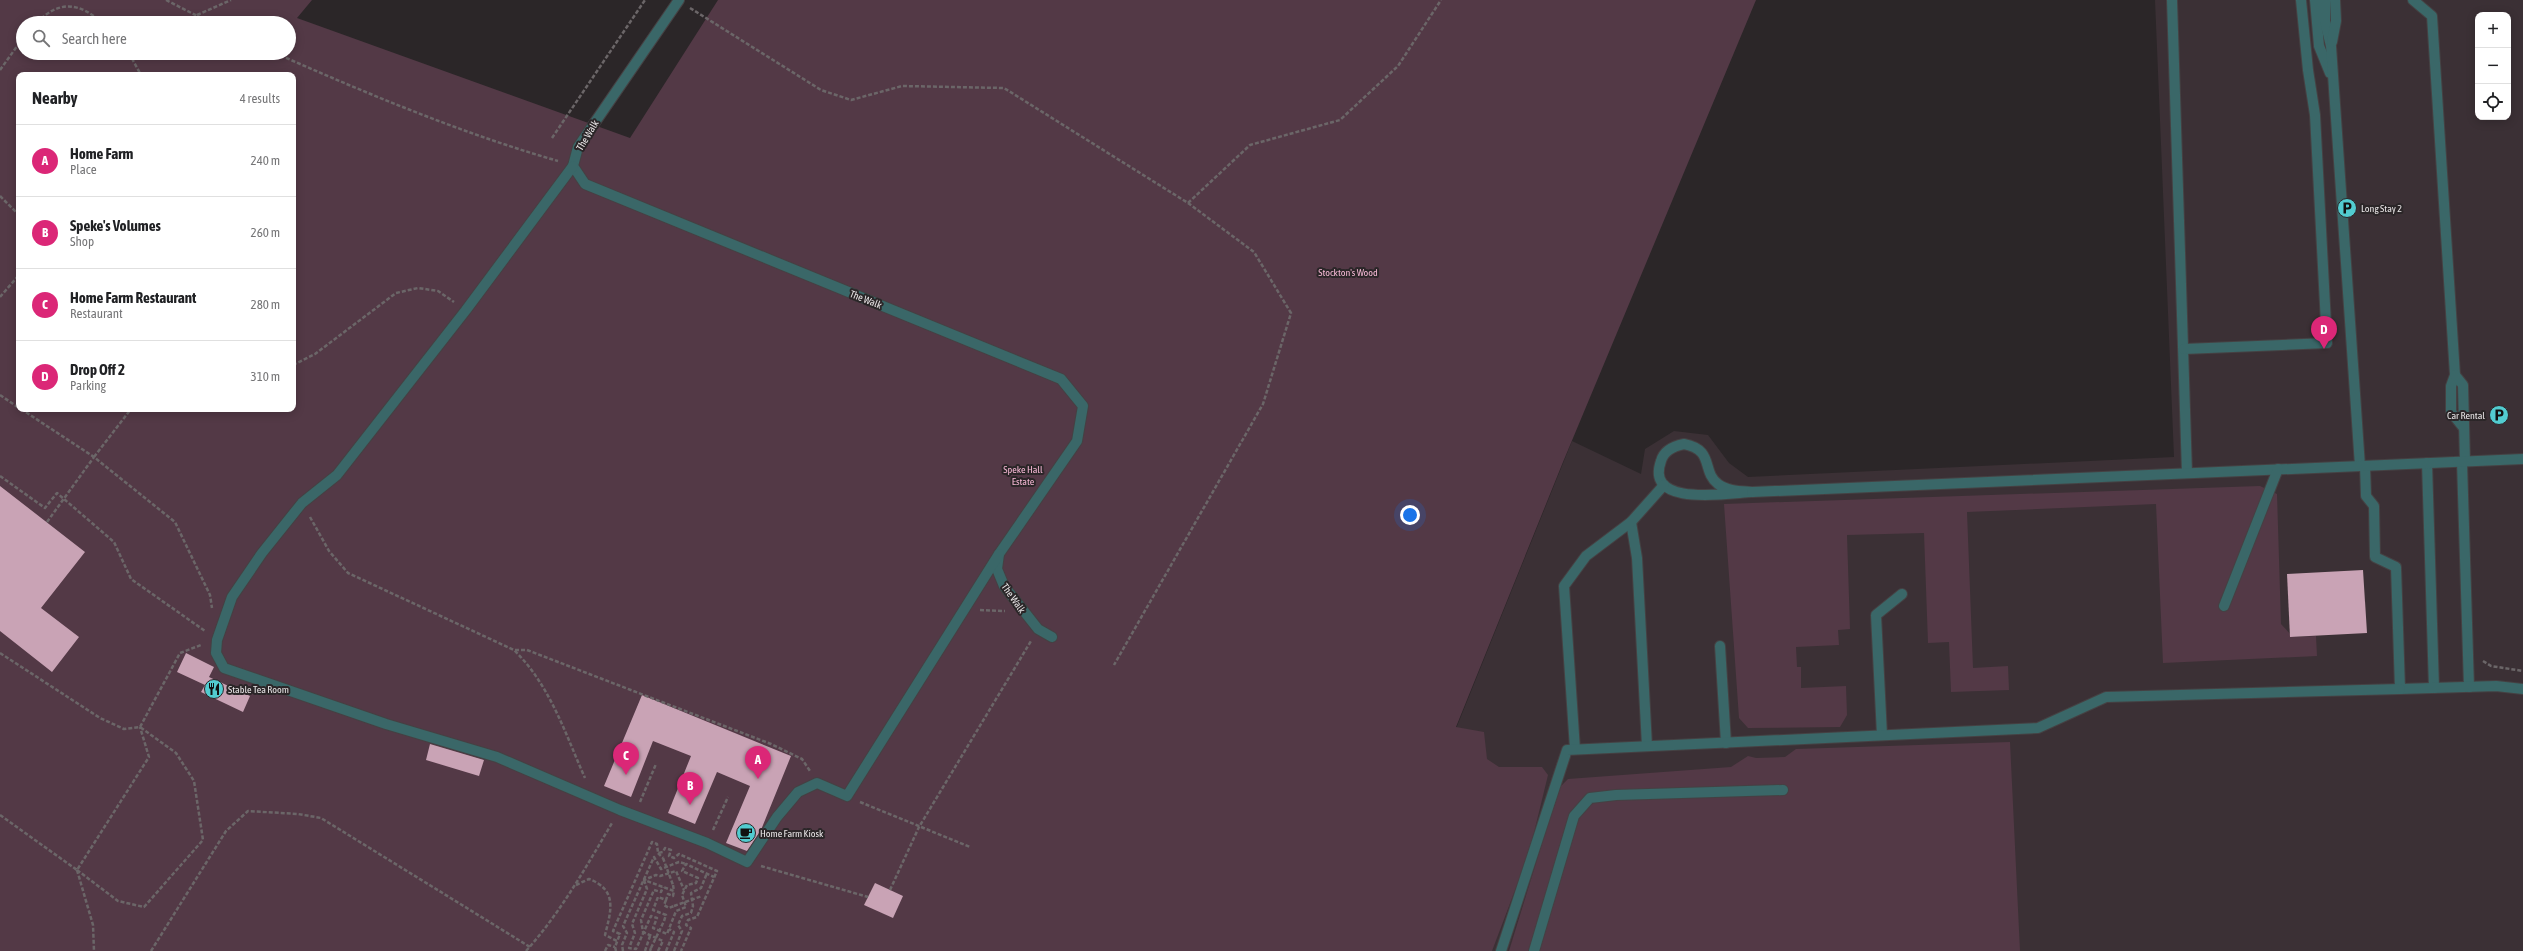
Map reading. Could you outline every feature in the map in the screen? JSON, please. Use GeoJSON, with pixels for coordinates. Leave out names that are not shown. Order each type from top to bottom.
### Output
{"type":"FeatureCollection","features":[{"type":"Feature","properties":{"kind":"street","name":"The Walk"},"geometry":{"type":"LineString","coordinates":[[679,0],[578,147],[573,166],[585,184],[1061,379],[1084,406],[1077,441],[999,554],[998,569],[1004,586],[1016,604],[1038,628],[1052,637]]}},
{"type":"Feature","properties":{"kind":"street"},"geometry":{"type":"LineString","coordinates":[[2172,0],[2187,473]]}},
{"type":"Feature","properties":{"kind":"street"},"geometry":{"type":"LineString","coordinates":[[2184,349],[2327,343],[2315,115],[2307,62],[2301,0]]}},
{"type":"Feature","properties":{"kind":"street"},"geometry":{"type":"LineString","coordinates":[[2315,0],[2320,46],[2334,82]]}},
{"type":"Feature","properties":{"kind":"street"},"geometry":{"type":"LineString","coordinates":[[2324,0],[2325,21],[2332,46]]}},
{"type":"Feature","properties":{"kind":"street"},"geometry":{"type":"LineString","coordinates":[[2335,0],[2336,20],[2332,46],[2334,82],[2363,466],[2366,496],[2374,506],[2375,556],[2396,567],[2400,689]]}},
{"type":"Feature","properties":{"kind":"street"},"geometry":{"type":"LineString","coordinates":[[2412,0],[2432,16],[2455,375],[2463,385],[2469,687]]}},
{"type":"Feature","properties":{"kind":"street"},"geometry":{"type":"LineString","coordinates":[[573,166],[466,310],[337,476],[302,503],[262,553],[232,597],[217,640],[216,653],[224,668],[386,724],[497,757],[634,816],[707,843],[747,862],[777,817],[798,792],[817,783],[847,796],[999,554]]}},
{"type":"Feature","properties":{"kind":"street"},"geometry":{"type":"LineString","coordinates":[[1752,492],[1731,490],[1718,484],[1712,475],[1706,457],[1693,446],[1684,444],[1676,446],[1663,456],[1659,470],[1664,485],[1689,500],[1752,492],[2523,459]]}},
{"type":"Feature","properties":{"kind":"street"},"geometry":{"type":"LineString","coordinates":[[2427,463],[2434,688]]}},
{"type":"Feature","properties":{"kind":"street"},"geometry":{"type":"LineString","coordinates":[[2224,606],[2278,469]]}},
{"type":"Feature","properties":{"kind":"street"},"geometry":{"type":"LineString","coordinates":[[1575,749],[1564,586],[1586,556],[1631,522],[1664,485]]}},
{"type":"Feature","properties":{"kind":"street"},"geometry":{"type":"LineString","coordinates":[[1631,522],[1637,558],[1647,746]]}},
{"type":"Feature","properties":{"kind":"street"},"geometry":{"type":"LineString","coordinates":[[1882,735],[1876,615],[1902,594]]}},
{"type":"Feature","properties":{"kind":"street"},"geometry":{"type":"LineString","coordinates":[[1720,646],[1726,742]]}},
{"type":"Feature","properties":{"kind":"street"},"geometry":{"type":"LineString","coordinates":[[1501,951],[1567,750],[2038,728],[2106,697],[2496,686],[2523,689]]}},
{"type":"Feature","properties":{"kind":"street"},"geometry":{"type":"LineString","coordinates":[[1534,951],[1574,816],[1590,798],[1616,795],[1783,790]]}},
{"type":"Feature","properties":{"kind":"path"},"geometry":{"type":"LineString","coordinates":[[166,0],[196,15],[231,0]]}},
{"type":"Feature","properties":{"kind":"path"},"geometry":{"type":"LineString","coordinates":[[552,138],[645,0]]}},
{"type":"Feature","properties":{"kind":"path"},"geometry":{"type":"LineString","coordinates":[[679,0],[821,90],[851,100],[902,86],[1004,88],[1188,203],[1254,252],[1291,313],[1263,404],[1114,665]]}},
{"type":"Feature","properties":{"kind":"path"},"geometry":{"type":"LineString","coordinates":[[1188,203],[1250,145],[1340,120],[1398,66],[1441,0]]}},
{"type":"Feature","properties":{"kind":"path"},"geometry":{"type":"LineString","coordinates":[[43,16],[47,11],[73,5],[95,16]]}},
{"type":"Feature","properties":{"kind":"path"},"geometry":{"type":"LineString","coordinates":[[0,70],[16,48]]}},
{"type":"Feature","properties":{"kind":"path"},"geometry":{"type":"LineString","coordinates":[[133,60],[139,72]]}},
{"type":"Feature","properties":{"kind":"path"},"geometry":{"type":"LineString","coordinates":[[291,60],[386,102],[516,149],[573,166]]}},
{"type":"Feature","properties":{"kind":"path"},"geometry":{"type":"LineString","coordinates":[[0,196],[16,212]]}},
{"type":"Feature","properties":{"kind":"path"},"geometry":{"type":"LineString","coordinates":[[0,297],[16,278]]}},
{"type":"Feature","properties":{"kind":"path"},"geometry":{"type":"LineString","coordinates":[[296,364],[315,354],[396,293],[418,288],[438,291],[466,310]]}},
{"type":"Feature","properties":{"kind":"path"},"geometry":{"type":"LineString","coordinates":[[0,395],[16,405]]}},
{"type":"Feature","properties":{"kind":"path"},"geometry":{"type":"LineString","coordinates":[[26,412],[94,457],[175,522],[210,595],[212,610]]}},
{"type":"Feature","properties":{"kind":"path"},"geometry":{"type":"LineString","coordinates":[[47,522],[128,412]]}},
{"type":"Feature","properties":{"kind":"path"},"geometry":{"type":"LineString","coordinates":[[0,476],[45,508],[57,493],[114,542],[131,579],[217,640]]}},
{"type":"Feature","properties":{"kind":"path"},"geometry":{"type":"LineString","coordinates":[[302,503],[329,551],[348,573],[514,650],[529,665],[542,683],[594,799]]}},
{"type":"Feature","properties":{"kind":"path"},"geometry":{"type":"LineString","coordinates":[[964,610],[1005,611],[1011,614]]}},
{"type":"Feature","properties":{"kind":"path"},"geometry":{"type":"LineString","coordinates":[[890,890],[919,827],[1038,628]]}},
{"type":"Feature","properties":{"kind":"path"},"geometry":{"type":"LineString","coordinates":[[94,951],[93,925],[78,870],[149,757],[140,727],[180,653],[217,640]]}},
{"type":"Feature","properties":{"kind":"path"},"geometry":{"type":"LineString","coordinates":[[514,650],[527,650],[771,744],[802,759],[817,783]]}},
{"type":"Feature","properties":{"kind":"path"},"geometry":{"type":"LineString","coordinates":[[0,653],[100,718],[124,729],[140,727],[176,753],[194,781],[203,840],[144,907],[118,901],[78,870],[0,815]]}},
{"type":"Feature","properties":{"kind":"path"},"geometry":{"type":"LineString","coordinates":[[2479,659],[2491,666],[2523,672]]}},
{"type":"Feature","properties":{"kind":"path"},"geometry":{"type":"LineString","coordinates":[[634,816],[656,764]]}},
{"type":"Feature","properties":{"kind":"path"},"geometry":{"type":"LineString","coordinates":[[847,796],[970,847]]}},
{"type":"Feature","properties":{"kind":"path"},"geometry":{"type":"LineString","coordinates":[[707,843],[728,797]]}},
{"type":"Feature","properties":{"kind":"path"},"geometry":{"type":"LineString","coordinates":[[526,951],[543,932],[575,885],[620,810]]}},
{"type":"Feature","properties":{"kind":"path"},"geometry":{"type":"LineString","coordinates":[[151,951],[226,831],[248,811],[298,814],[320,818],[530,947]]}},
{"type":"Feature","properties":{"kind":"path"},"geometry":{"type":"LineString","coordinates":[[616,951],[615,947],[620,934],[613,931],[652,842],[657,844],[658,853],[663,858],[673,885],[673,896],[668,894],[664,906],[669,908],[706,895]]}},
{"type":"Feature","properties":{"kind":"path"},"geometry":{"type":"LineString","coordinates":[[658,853],[663,852],[665,848],[671,850],[669,856],[674,858],[679,854],[717,871],[697,917],[688,920],[686,925],[691,928],[681,951]]}},
{"type":"Feature","properties":{"kind":"path"},"geometry":{"type":"LineString","coordinates":[[623,951],[622,945],[627,933],[623,926],[654,857],[661,869],[679,862],[714,877]]}},
{"type":"Feature","properties":{"kind":"path"},"geometry":{"type":"LineString","coordinates":[[747,862],[868,897]]}},
{"type":"Feature","properties":{"kind":"path"},"geometry":{"type":"LineString","coordinates":[[644,880],[647,889],[632,924],[635,934],[630,950],[636,949],[651,916],[657,918],[654,928],[667,934],[676,911],[686,907],[682,895],[687,885],[696,883],[698,878],[682,871],[686,864]]}},
{"type":"Feature","properties":{"kind":"path"},"geometry":{"type":"LineString","coordinates":[[644,880],[676,871],[685,890]]}},
{"type":"Feature","properties":{"kind":"path"},"geometry":{"type":"LineString","coordinates":[[674,951],[682,931],[678,925],[682,916],[690,913],[693,906],[691,893],[701,888],[707,873]]}},
{"type":"Feature","properties":{"kind":"path"},"geometry":{"type":"LineString","coordinates":[[575,885],[589,880],[600,884],[608,891],[610,906],[605,935],[617,941]]}},
{"type":"Feature","properties":{"kind":"path"},"geometry":{"type":"LineString","coordinates":[[644,880],[674,891]]}},
{"type":"Feature","properties":{"kind":"path"},"geometry":{"type":"LineString","coordinates":[[643,932],[641,920],[654,890],[661,892],[663,887]]}},
{"type":"Feature","properties":{"kind":"path"},"geometry":{"type":"LineString","coordinates":[[651,950],[666,915],[653,910],[658,897],[666,900]]}},
{"type":"Feature","properties":{"kind":"path"},"geometry":{"type":"LineString","coordinates":[[666,951],[674,932],[669,929]]}},
{"type":"Feature","properties":{"kind":"path"},"geometry":{"type":"LineString","coordinates":[[643,932],[663,941],[658,951]]}},
{"type":"Feature","properties":{"kind":"path"},"geometry":{"type":"LineString","coordinates":[[645,951],[650,936]]}},
{"type":"Feature","properties":{"kind":"path"},"geometry":{"type":"LineString","coordinates":[[605,951],[608,945],[615,947]]}},
{"type":"Feature","properties":{"kind":"shaded area"},"geometry":{"type":"Polygon","coordinates":[[[2155,0],[2523,0],[2523,951],[1362,951],[1445,756],[1572,441],[1641,474],[1645,449],[1674,431],[1708,435],[1729,463],[1748,477],[2174,457],[2155,0]]]}},
{"type":"Feature","properties":{"kind":"green space","name":"Speke Hall Estate"},"geometry":{"type":"Polygon","coordinates":[[[0,0],[312,0],[297,18],[630,138],[718,0],[1756,0],[1563,462],[1456,727],[1484,732],[1487,759],[1499,767],[1542,767],[1548,775],[1529,853],[1492,951],[0,951],[0,0]]]}},
{"type":"Feature","properties":{"kind":"green space"},"geometry":{"type":"Polygon","coordinates":[[[2260,486],[2277,494],[2281,624],[2293,637],[2316,636],[2317,656],[2163,663],[2156,504],[1967,512],[1973,668],[2008,666],[2009,690],[1951,692],[1949,642],[1928,643],[1924,533],[1847,535],[1850,629],[1838,630],[1839,645],[1796,647],[1797,667],[1801,667],[1801,688],[1846,686],[1847,715],[1840,727],[1748,728],[1739,718],[1724,504],[2260,486]]]}},
{"type":"Feature","properties":{"kind":"green space"},"geometry":{"type":"Polygon","coordinates":[[[2010,742],[2020,951],[1509,951],[1559,788],[1568,779],[1731,767],[1748,756],[1756,758],[1785,757],[1796,749],[2010,742]]]}},
{"type":"Feature","properties":{"kind":"building"},"geometry":{"type":"Polygon","coordinates":[[[0,486],[85,552],[41,608],[79,637],[52,672],[0,631],[0,486]]]}},
{"type":"Feature","properties":{"kind":"building"},"geometry":{"type":"Polygon","coordinates":[[[2363,570],[2367,633],[2290,637],[2287,574],[2363,570]]]}},
{"type":"Feature","properties":{"kind":"building"},"geometry":{"type":"Polygon","coordinates":[[[186,653],[214,667],[209,677],[250,696],[243,712],[201,692],[205,685],[177,672],[186,653]]]}},
{"type":"Feature","properties":{"kind":"building"},"geometry":{"type":"Polygon","coordinates":[[[642,695],[791,756],[761,830],[747,851],[726,843],[750,786],[717,772],[695,824],[668,813],[691,756],[653,741],[631,797],[604,786],[642,695]]]}},
{"type":"Feature","properties":{"kind":"building"},"geometry":{"type":"Polygon","coordinates":[[[430,744],[484,760],[479,776],[426,760],[430,744]]]}},
{"type":"Feature","properties":{"kind":"building"},"geometry":{"type":"Polygon","coordinates":[[[875,883],[903,896],[893,918],[864,905],[875,883]]]}},
{"type":"Feature","properties":{"kind":"place","name":"Long Stay 2"},"geometry":{"type":"Point","coordinates":[2347,208]}},
{"type":"Feature","properties":{"kind":"place","name":"Drop Off 2"},"geometry":{"type":"Point","coordinates":[2324,349]}},
{"type":"Feature","properties":{"kind":"place","name":"Car Rental"},"geometry":{"type":"Point","coordinates":[2499,415]}},
{"type":"Feature","properties":{"kind":"place","name":"Stable Tea Room"},"geometry":{"type":"Point","coordinates":[214,689]}},
{"type":"Feature","properties":{"kind":"place","name":"Home Farm Restaurant"},"geometry":{"type":"Point","coordinates":[626,775]}},
{"type":"Feature","properties":{"kind":"place","name":"Home Farm"},"geometry":{"type":"Point","coordinates":[758,779]}},
{"type":"Feature","properties":{"kind":"place","name":"Speke's Volumes"},"geometry":{"type":"Point","coordinates":[690,805]}},
{"type":"Feature","properties":{"kind":"place","name":"Home Farm Kiosk"},"geometry":{"type":"Point","coordinates":[746,833]}},
{"type":"Feature","properties":{"kind":"park label","name":"Stockton's Wood"},"geometry":{"type":"Point","coordinates":[1348,272]}}]}
